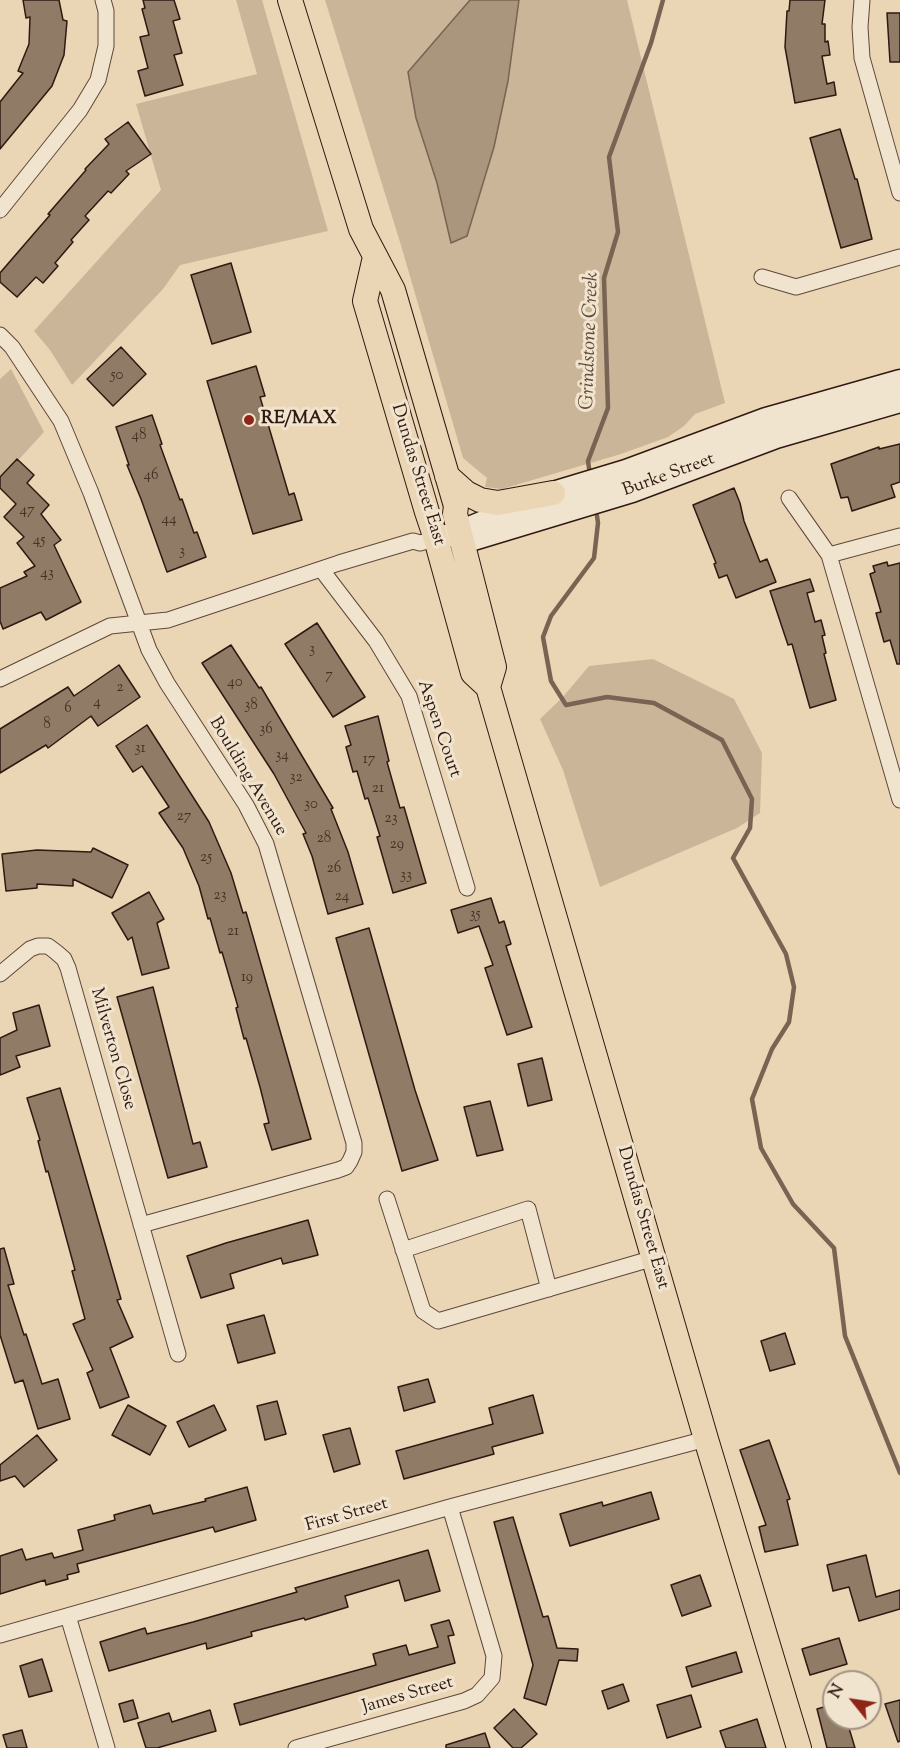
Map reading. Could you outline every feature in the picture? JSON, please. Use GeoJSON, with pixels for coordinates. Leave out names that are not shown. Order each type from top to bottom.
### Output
{"type":"FeatureCollection","features":[{"type":"Feature","properties":{"kind":"main road","name":"Dundas Street East"},"geometry":{"type":"LineString","coordinates":[[290,0],[361,229],[393,291],[456,506],[455,514],[494,667],[488,687]]}},
{"type":"Feature","properties":{"kind":"main road","name":"Dundas Street East"},"geometry":{"type":"LineString","coordinates":[[375,257],[365,301],[423,501],[428,541],[473,673],[488,687],[706,1439],[799,1748]]}},
{"type":"Feature","properties":{"kind":"main road"},"geometry":{"type":"LineString","coordinates":[[447,476],[466,493],[480,500],[498,503],[556,502]]}},
{"type":"Feature","properties":{"kind":"street"},"geometry":{"type":"LineString","coordinates":[[0,210],[80,110],[98,80],[106,39],[106,11],[103,0]]}},
{"type":"Feature","properties":{"kind":"street"},"geometry":{"type":"LineString","coordinates":[[862,0],[860,27],[862,58],[900,193]]}},
{"type":"Feature","properties":{"kind":"street"},"geometry":{"type":"LineString","coordinates":[[762,277],[796,287],[900,257]]}},
{"type":"Feature","properties":{"kind":"street","name":"Boulding Avenue"},"geometry":{"type":"LineString","coordinates":[[0,335],[12,347],[61,422],[149,650],[167,683],[233,785],[266,844],[354,1143],[354,1152],[346,1167],[141,1225]]}},
{"type":"Feature","properties":{"kind":"street","name":"Burke Street"},"geometry":{"type":"LineString","coordinates":[[629,481],[766,419],[900,381]]}},
{"type":"Feature","properties":{"kind":"street","name":"Burke Street"},"geometry":{"type":"LineString","coordinates":[[461,537],[556,502],[900,401]]}},
{"type":"Feature","properties":{"kind":"street"},"geometry":{"type":"LineString","coordinates":[[789,498],[830,555],[900,800]]}},
{"type":"Feature","properties":{"kind":"street"},"geometry":{"type":"LineString","coordinates":[[830,555],[900,536]]}},
{"type":"Feature","properties":{"kind":"street"},"geometry":{"type":"LineString","coordinates":[[0,679],[110,626],[168,620],[321,569],[414,542],[461,537]]}},
{"type":"Feature","properties":{"kind":"street","name":"Aspen Court"},"geometry":{"type":"LineString","coordinates":[[321,569],[376,641],[409,696],[467,888]]}},
{"type":"Feature","properties":{"kind":"street","name":"Milverton Close"},"geometry":{"type":"LineString","coordinates":[[0,974],[30,949],[38,946],[48,946],[64,959],[75,987],[141,1225]]}},
{"type":"Feature","properties":{"kind":"street"},"geometry":{"type":"LineString","coordinates":[[387,1199],[423,1311],[438,1321],[654,1258]]}},
{"type":"Feature","properties":{"kind":"street"},"geometry":{"type":"LineString","coordinates":[[403,1250],[528,1209],[549,1288]]}},
{"type":"Feature","properties":{"kind":"street"},"geometry":{"type":"LineString","coordinates":[[141,1225],[178,1354]]}},
{"type":"Feature","properties":{"kind":"street","name":"First Street"},"geometry":{"type":"LineString","coordinates":[[0,1635],[450,1508],[706,1439]]}},
{"type":"Feature","properties":{"kind":"street","name":"James Street"},"geometry":{"type":"LineString","coordinates":[[296,1748],[464,1701],[477,1695],[492,1678],[494,1656],[450,1508]]}},
{"type":"Feature","properties":{"kind":"street"},"geometry":{"type":"LineString","coordinates":[[68,1616],[107,1748]]}},
{"type":"Feature","properties":{"kind":"shaded area"},"geometry":{"type":"Polygon","coordinates":[[[236,0],[262,0],[328,231],[180,265],[163,289],[72,385],[50,350],[34,331],[161,190],[136,104],[257,74],[236,0]]]}},
{"type":"Feature","properties":{"kind":"shaded area"},"geometry":{"type":"Polygon","coordinates":[[[325,0],[627,0],[725,403],[695,414],[684,426],[668,437],[621,454],[502,489],[485,487],[487,478],[463,458],[400,242],[325,0]]]}},
{"type":"Feature","properties":{"kind":"shaded area"},"geometry":{"type":"Polygon","coordinates":[[[470,0],[519,0],[508,81],[494,147],[467,236],[451,243],[437,183],[416,118],[408,72],[470,0]]]}},
{"type":"Feature","properties":{"kind":"shaded area"},"geometry":{"type":"Polygon","coordinates":[[[11,369],[44,432],[0,480],[0,379],[11,369]]]}},
{"type":"Feature","properties":{"kind":"shaded area"},"geometry":{"type":"Polygon","coordinates":[[[653,659],[734,699],[762,753],[760,813],[737,828],[600,887],[563,770],[540,719],[562,698],[589,666],[653,659]]]}},
{"type":"Feature","properties":{"kind":"building"},"geometry":{"type":"Polygon","coordinates":[[[23,0],[59,0],[63,20],[67,21],[64,55],[52,86],[0,149],[0,102],[23,73],[18,71],[29,44],[30,17],[26,18],[23,0]]]}},
{"type":"Feature","properties":{"kind":"building"},"geometry":{"type":"Polygon","coordinates":[[[143,0],[174,0],[180,19],[173,21],[182,53],[174,55],[183,85],[145,96],[138,71],[148,68],[140,37],[149,35],[142,9],[145,8],[143,0]]]}},
{"type":"Feature","properties":{"kind":"building"},"geometry":{"type":"Polygon","coordinates":[[[790,0],[825,0],[822,24],[825,24],[825,42],[828,41],[830,55],[822,56],[827,84],[834,82],[836,95],[795,103],[785,47],[787,11],[789,11],[790,0]]]}},
{"type":"Feature","properties":{"kind":"building"},"geometry":{"type":"Polygon","coordinates":[[[887,13],[900,13],[900,62],[890,62],[887,13]]]}},
{"type":"Feature","properties":{"kind":"building"},"geometry":{"type":"Polygon","coordinates":[[[128,122],[151,154],[126,171],[129,174],[111,193],[108,191],[85,216],[89,220],[71,240],[73,242],[55,263],[58,266],[43,283],[36,277],[17,297],[0,282],[0,273],[50,215],[48,214],[85,169],[109,144],[105,139],[128,122]]]}},
{"type":"Feature","properties":{"kind":"building"},"geometry":{"type":"Polygon","coordinates":[[[840,129],[855,179],[857,179],[872,239],[841,248],[810,138],[840,129]]]}},
{"type":"Feature","properties":{"kind":"building"},"geometry":{"type":"Polygon","coordinates":[[[231,263],[251,332],[212,344],[191,275],[231,263]]]}},
{"type":"Feature","properties":{"kind":"building"},"geometry":{"type":"Polygon","coordinates":[[[121,347],[146,374],[113,406],[87,379],[121,347]]]}},
{"type":"Feature","properties":{"kind":"building"},"geometry":{"type":"Polygon","coordinates":[[[256,366],[265,396],[260,397],[289,495],[294,493],[302,520],[253,534],[207,381],[256,366]]]}},
{"type":"Feature","properties":{"kind":"building"},"geometry":{"type":"Polygon","coordinates":[[[152,415],[180,500],[182,499],[194,533],[197,532],[206,557],[167,572],[127,465],[129,465],[116,427],[152,415]]]}},
{"type":"Feature","properties":{"kind":"building"},"geometry":{"type":"Polygon","coordinates":[[[900,444],[900,482],[891,485],[895,497],[852,511],[848,497],[841,498],[831,464],[879,447],[879,449],[900,444]]]}},
{"type":"Feature","properties":{"kind":"building"},"geometry":{"type":"Polygon","coordinates":[[[17,459],[34,475],[27,483],[49,505],[41,514],[61,540],[54,545],[81,602],[46,620],[41,612],[3,629],[0,621],[0,588],[27,576],[24,572],[35,566],[17,543],[24,537],[4,517],[16,504],[0,488],[0,477],[17,459]]]}},
{"type":"Feature","properties":{"kind":"building"},"geometry":{"type":"Polygon","coordinates":[[[734,488],[760,562],[767,559],[776,582],[736,598],[727,575],[719,578],[714,564],[716,563],[693,505],[734,488]]]}},
{"type":"Feature","properties":{"kind":"building"},"geometry":{"type":"Polygon","coordinates":[[[887,562],[888,566],[900,563],[900,664],[897,664],[890,640],[884,642],[876,613],[881,612],[870,574],[875,572],[873,566],[887,562]]]}},
{"type":"Feature","properties":{"kind":"building"},"geometry":{"type":"Polygon","coordinates":[[[810,579],[814,591],[807,593],[815,622],[821,620],[825,635],[822,636],[826,653],[824,654],[836,700],[810,708],[792,644],[788,645],[770,591],[810,579]]]}},
{"type":"Feature","properties":{"kind":"building"},"geometry":{"type":"Polygon","coordinates":[[[317,623],[365,697],[333,717],[285,644],[317,623]]]}},
{"type":"Feature","properties":{"kind":"building"},"geometry":{"type":"Polygon","coordinates":[[[231,645],[259,688],[261,687],[333,808],[331,809],[348,852],[363,904],[328,914],[312,856],[303,834],[306,833],[274,774],[202,663],[231,645]]]}},
{"type":"Feature","properties":{"kind":"building"},"geometry":{"type":"Polygon","coordinates":[[[119,665],[140,697],[98,726],[91,716],[48,748],[46,745],[0,773],[0,729],[68,687],[74,696],[119,665]]]}},
{"type":"Feature","properties":{"kind":"building"},"geometry":{"type":"Polygon","coordinates":[[[378,716],[389,761],[387,762],[400,808],[404,807],[426,883],[393,893],[377,837],[380,836],[368,798],[365,799],[357,771],[353,772],[346,747],[351,745],[345,726],[378,716]]]}},
{"type":"Feature","properties":{"kind":"building"},"geometry":{"type":"Polygon","coordinates":[[[147,725],[209,822],[231,873],[243,913],[246,912],[311,1139],[272,1150],[264,1124],[269,1123],[260,1087],[246,1038],[244,1039],[236,1008],[238,1007],[222,952],[220,953],[199,886],[183,848],[159,813],[169,807],[142,766],[133,772],[116,746],[147,725]]]}},
{"type":"Feature","properties":{"kind":"building"},"geometry":{"type":"Polygon","coordinates":[[[93,848],[128,865],[112,898],[73,879],[73,886],[37,884],[37,888],[6,891],[2,854],[37,850],[91,852],[93,848]]]}},
{"type":"Feature","properties":{"kind":"building"},"geometry":{"type":"Polygon","coordinates":[[[149,892],[164,919],[157,923],[169,968],[142,975],[132,937],[128,940],[112,913],[149,892]]]}},
{"type":"Feature","properties":{"kind":"building"},"geometry":{"type":"Polygon","coordinates":[[[491,898],[499,923],[504,921],[511,944],[506,946],[532,1027],[507,1035],[485,968],[493,965],[479,926],[458,933],[451,910],[491,898]]]}},
{"type":"Feature","properties":{"kind":"building"},"geometry":{"type":"Polygon","coordinates":[[[369,928],[415,1090],[438,1160],[402,1171],[336,938],[369,928]]]}},
{"type":"Feature","properties":{"kind":"building"},"geometry":{"type":"Polygon","coordinates":[[[153,987],[193,1144],[200,1142],[207,1167],[168,1178],[117,997],[153,987]]]}},
{"type":"Feature","properties":{"kind":"building"},"geometry":{"type":"Polygon","coordinates":[[[39,1005],[50,1046],[16,1056],[20,1067],[0,1075],[0,1038],[17,1030],[13,1013],[39,1005]]]}},
{"type":"Feature","properties":{"kind":"building"},"geometry":{"type":"Polygon","coordinates":[[[542,1058],[552,1100],[528,1106],[518,1064],[542,1058]]]}},
{"type":"Feature","properties":{"kind":"building"},"geometry":{"type":"Polygon","coordinates":[[[60,1088],[121,1299],[117,1300],[133,1337],[110,1348],[129,1397],[100,1408],[87,1373],[93,1370],[73,1324],[85,1319],[72,1271],[75,1270],[27,1098],[60,1088]]]}},
{"type":"Feature","properties":{"kind":"building"},"geometry":{"type":"Polygon","coordinates":[[[490,1101],[503,1150],[477,1156],[464,1107],[490,1101]]]}},
{"type":"Feature","properties":{"kind":"building"},"geometry":{"type":"Polygon","coordinates":[[[308,1220],[318,1255],[283,1264],[281,1258],[230,1274],[234,1288],[201,1298],[187,1256],[308,1220]]]}},
{"type":"Feature","properties":{"kind":"building"},"geometry":{"type":"Polygon","coordinates":[[[4,1248],[14,1284],[8,1285],[42,1384],[58,1379],[70,1419],[38,1429],[23,1380],[15,1383],[0,1335],[0,1249],[4,1248]]]}},
{"type":"Feature","properties":{"kind":"building"},"geometry":{"type":"Polygon","coordinates":[[[264,1315],[275,1353],[238,1363],[227,1325],[264,1315]]]}},
{"type":"Feature","properties":{"kind":"building"},"geometry":{"type":"Polygon","coordinates":[[[785,1333],[795,1364],[770,1371],[761,1341],[785,1333]]]}},
{"type":"Feature","properties":{"kind":"building"},"geometry":{"type":"Polygon","coordinates":[[[428,1379],[435,1402],[404,1411],[398,1387],[428,1379]]]}},
{"type":"Feature","properties":{"kind":"building"},"geometry":{"type":"Polygon","coordinates":[[[533,1395],[543,1433],[492,1447],[494,1454],[404,1479],[396,1451],[493,1424],[489,1408],[533,1395]]]}},
{"type":"Feature","properties":{"kind":"building"},"geometry":{"type":"Polygon","coordinates":[[[277,1401],[286,1434],[265,1440],[257,1406],[277,1401]]]}},
{"type":"Feature","properties":{"kind":"building"},"geometry":{"type":"Polygon","coordinates":[[[128,1405],[166,1426],[150,1455],[112,1435],[128,1405]]]}},
{"type":"Feature","properties":{"kind":"building"},"geometry":{"type":"Polygon","coordinates":[[[214,1405],[226,1430],[189,1447],[177,1422],[214,1405]]]}},
{"type":"Feature","properties":{"kind":"building"},"geometry":{"type":"Polygon","coordinates":[[[350,1428],[360,1464],[334,1472],[323,1435],[350,1428]]]}},
{"type":"Feature","properties":{"kind":"building"},"geometry":{"type":"Polygon","coordinates":[[[37,1435],[57,1460],[24,1487],[15,1476],[0,1481],[0,1465],[37,1435]]]}},
{"type":"Feature","properties":{"kind":"building"},"geometry":{"type":"Polygon","coordinates":[[[769,1440],[790,1499],[787,1500],[798,1545],[765,1552],[759,1527],[766,1525],[740,1450],[769,1440]]]}},
{"type":"Feature","properties":{"kind":"building"},"geometry":{"type":"Polygon","coordinates":[[[247,1487],[256,1520],[215,1532],[213,1527],[77,1564],[79,1572],[67,1575],[68,1579],[46,1585],[45,1580],[0,1594],[0,1556],[22,1549],[26,1560],[52,1553],[54,1558],[83,1550],[78,1530],[115,1520],[114,1515],[150,1505],[153,1514],[206,1501],[205,1499],[247,1487]]]}},
{"type":"Feature","properties":{"kind":"building"},"geometry":{"type":"Polygon","coordinates":[[[651,1492],[659,1519],[570,1546],[560,1514],[602,1502],[603,1506],[651,1492]]]}},
{"type":"Feature","properties":{"kind":"building"},"geometry":{"type":"Polygon","coordinates":[[[513,1517],[543,1617],[548,1616],[557,1648],[578,1649],[577,1661],[559,1660],[546,1705],[524,1698],[533,1665],[494,1522],[513,1517]]]}},
{"type":"Feature","properties":{"kind":"building"},"geometry":{"type":"Polygon","coordinates":[[[428,1550],[440,1591],[405,1601],[399,1580],[345,1596],[348,1607],[305,1620],[304,1618],[251,1632],[252,1636],[207,1649],[206,1643],[109,1671],[100,1642],[145,1628],[147,1634],[193,1622],[297,1592],[295,1588],[428,1550]]]}},
{"type":"Feature","properties":{"kind":"building"},"geometry":{"type":"Polygon","coordinates":[[[866,1555],[876,1597],[900,1590],[900,1609],[859,1621],[849,1587],[833,1591],[827,1565],[866,1555]]]}},
{"type":"Feature","properties":{"kind":"building"},"geometry":{"type":"Polygon","coordinates":[[[700,1575],[711,1606],[682,1616],[671,1585],[700,1575]]]}},
{"type":"Feature","properties":{"kind":"building"},"geometry":{"type":"Polygon","coordinates":[[[449,1620],[454,1635],[448,1636],[455,1663],[240,1725],[234,1704],[376,1665],[373,1654],[406,1645],[409,1655],[438,1647],[431,1625],[449,1620]]]}},
{"type":"Feature","properties":{"kind":"building"},"geometry":{"type":"Polygon","coordinates":[[[839,1638],[847,1664],[810,1675],[802,1649],[839,1638]]]}},
{"type":"Feature","properties":{"kind":"building"},"geometry":{"type":"Polygon","coordinates":[[[736,1652],[742,1672],[692,1687],[686,1667],[736,1652]]]}},
{"type":"Feature","properties":{"kind":"building"},"geometry":{"type":"Polygon","coordinates":[[[42,1659],[52,1691],[29,1697],[20,1666],[42,1659]]]}},
{"type":"Feature","properties":{"kind":"building"},"geometry":{"type":"Polygon","coordinates":[[[623,1684],[629,1701],[608,1709],[602,1691],[623,1684]]]}},
{"type":"Feature","properties":{"kind":"building"},"geometry":{"type":"Polygon","coordinates":[[[691,1695],[701,1727],[667,1738],[657,1705],[691,1695]]]}},
{"type":"Feature","properties":{"kind":"building"},"geometry":{"type":"Polygon","coordinates":[[[133,1700],[138,1718],[124,1722],[119,1704],[133,1700]]]}},
{"type":"Feature","properties":{"kind":"building"},"geometry":{"type":"Polygon","coordinates":[[[900,1700],[900,1741],[898,1742],[885,1704],[900,1700]]]}},
{"type":"Feature","properties":{"kind":"building"},"geometry":{"type":"Polygon","coordinates":[[[822,1708],[822,1728],[817,1709],[822,1708]]]}},
{"type":"Feature","properties":{"kind":"building"},"geometry":{"type":"Polygon","coordinates":[[[514,1709],[537,1734],[521,1748],[513,1748],[494,1728],[514,1709]]]}},
{"type":"Feature","properties":{"kind":"building"},"geometry":{"type":"Polygon","coordinates":[[[210,1710],[216,1731],[157,1748],[146,1748],[138,1723],[169,1713],[172,1722],[210,1710]]]}},
{"type":"Feature","properties":{"kind":"building"},"geometry":{"type":"Polygon","coordinates":[[[757,1719],[766,1748],[726,1748],[720,1731],[757,1719]]]}},
{"type":"Feature","properties":{"kind":"building"},"geometry":{"type":"Polygon","coordinates":[[[22,1730],[27,1748],[7,1748],[3,1735],[22,1730]]]}},
{"type":"Feature","properties":{"kind":"building"},"geometry":{"type":"Polygon","coordinates":[[[822,1730],[850,1730],[855,1748],[827,1748],[822,1730]]]}},
{"type":"Feature","properties":{"kind":"building"},"geometry":{"type":"Polygon","coordinates":[[[485,1733],[490,1748],[446,1748],[446,1745],[485,1733]]]}},
{"type":"Feature","properties":{"kind":"waterway","name":"Grindstone Creek"},"geometry":{"type":"LineString","coordinates":[[590,475],[588,461],[608,408],[604,278],[618,232],[609,157],[651,43],[663,0]]}},
{"type":"Feature","properties":{"kind":"waterway","name":"Grindstone Creek"},"geometry":{"type":"LineString","coordinates":[[596,509],[598,523],[594,558],[551,616],[543,637],[551,681],[566,705],[607,697],[654,703],[722,740],[752,799],[750,828],[733,858],[786,954],[794,987],[789,1022],[772,1049],[752,1099],[761,1148],[793,1204],[834,1248],[845,1336],[900,1473]]}},
{"type":"Feature","properties":{"kind":"place","name":"RE/MAX"},"geometry":{"type":"Point","coordinates":[249,420]}}]}
